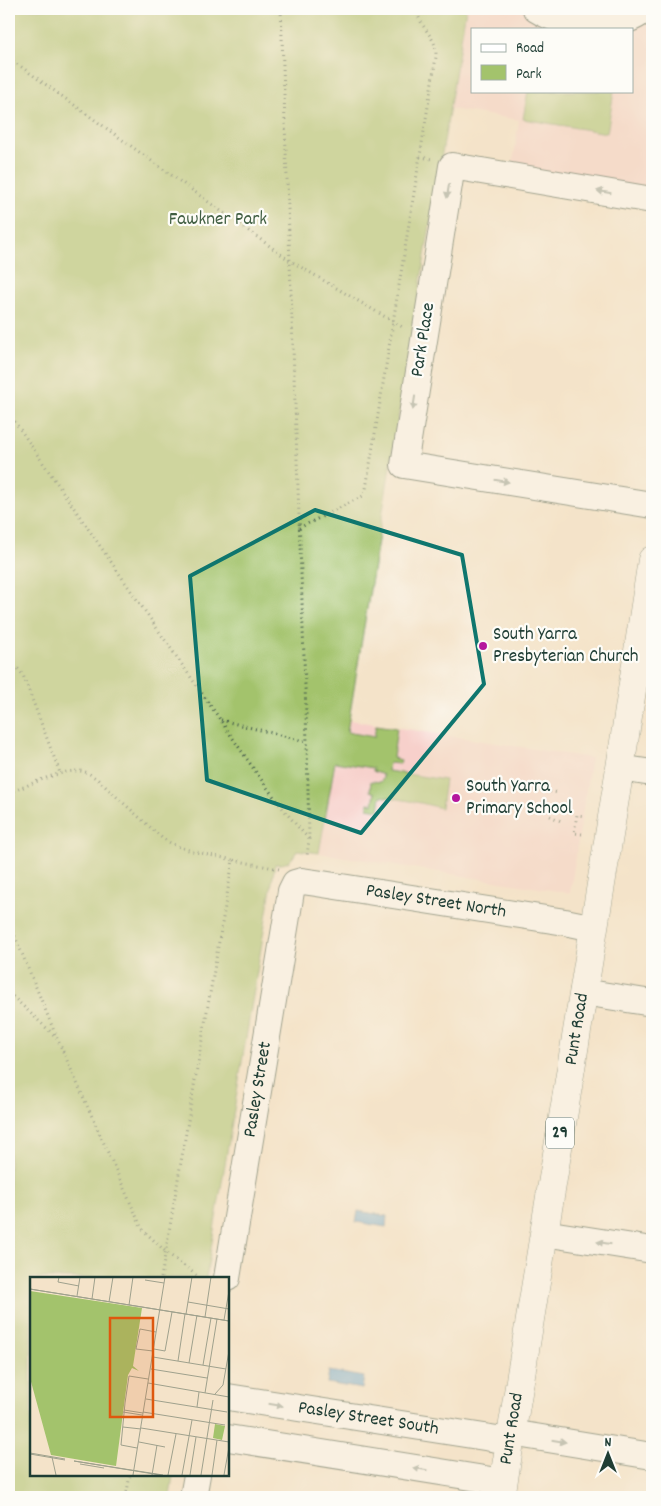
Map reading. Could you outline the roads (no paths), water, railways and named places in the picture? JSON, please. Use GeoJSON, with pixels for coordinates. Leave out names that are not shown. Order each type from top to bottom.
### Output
{"type":"FeatureCollection","features":[{"type":"Feature","properties":{"kind":"highway","name":"Punt Road"},"geometry":{"type":"LineString","coordinates":[[502,1490],[651,578]]}},
{"type":"Feature","properties":{"kind":"street"},"geometry":{"type":"LineString","coordinates":[[536,9],[546,15],[566,21],[603,24],[621,22],[640,14],[646,9]]}},
{"type":"Feature","properties":{"kind":"street","name":"Park Place"},"geometry":{"type":"LineString","coordinates":[[652,200],[452,166],[404,465],[652,505]]}},
{"type":"Feature","properties":{"kind":"street"},"geometry":{"type":"LineString","coordinates":[[620,768],[652,773]]}},
{"type":"Feature","properties":{"kind":"street","name":"Pasley Street North"},"geometry":{"type":"LineString","coordinates":[[290,899],[295,883],[302,881],[594,928]]}},
{"type":"Feature","properties":{"kind":"street","name":"Pasley Street"},"geometry":{"type":"LineString","coordinates":[[227,1277],[290,899]]}},
{"type":"Feature","properties":{"kind":"street"},"geometry":{"type":"LineString","coordinates":[[583,992],[652,1003]]}},
{"type":"Feature","properties":{"kind":"street"},"geometry":{"type":"LineString","coordinates":[[544,1233],[652,1250]]}},
{"type":"Feature","properties":{"kind":"street","name":"Pasley Street South"},"geometry":{"type":"LineString","coordinates":[[229,1397],[457,1433],[511,1437],[652,1456]]}},
{"type":"Feature","properties":{"kind":"street"},"geometry":{"type":"LineString","coordinates":[[451,1474],[457,1433]]}},
{"type":"Feature","properties":{"kind":"street"},"geometry":{"type":"LineString","coordinates":[[229,1438],[451,1474],[502,1490]]}},
{"type":"Feature","properties":{"kind":"street"},"geometry":{"type":"LineString","coordinates":[[193,1497],[197,1476]]}},
{"type":"Feature","properties":{"kind":"water"},"geometry":{"type":"Polygon","coordinates":[[[358,1211],[387,1216],[386,1227],[356,1222],[358,1211]]]}},
{"type":"Feature","properties":{"kind":"water"},"geometry":{"type":"Polygon","coordinates":[[[329,1371],[364,1377],[362,1389],[327,1383],[329,1371]]]}},
{"type":"Feature","properties":{"kind":"place","name":"South Yarra Presbyterian Church"},"geometry":{"type":"Point","coordinates":[483,646]}},
{"type":"Feature","properties":{"kind":"place","name":"South Yarra Primary School"},"geometry":{"type":"Point","coordinates":[456,798]}},
{"type":"Feature","properties":{"kind":"park label","name":"Fawkner Park"},"geometry":{"type":"Point","coordinates":[218,220]}}]}
